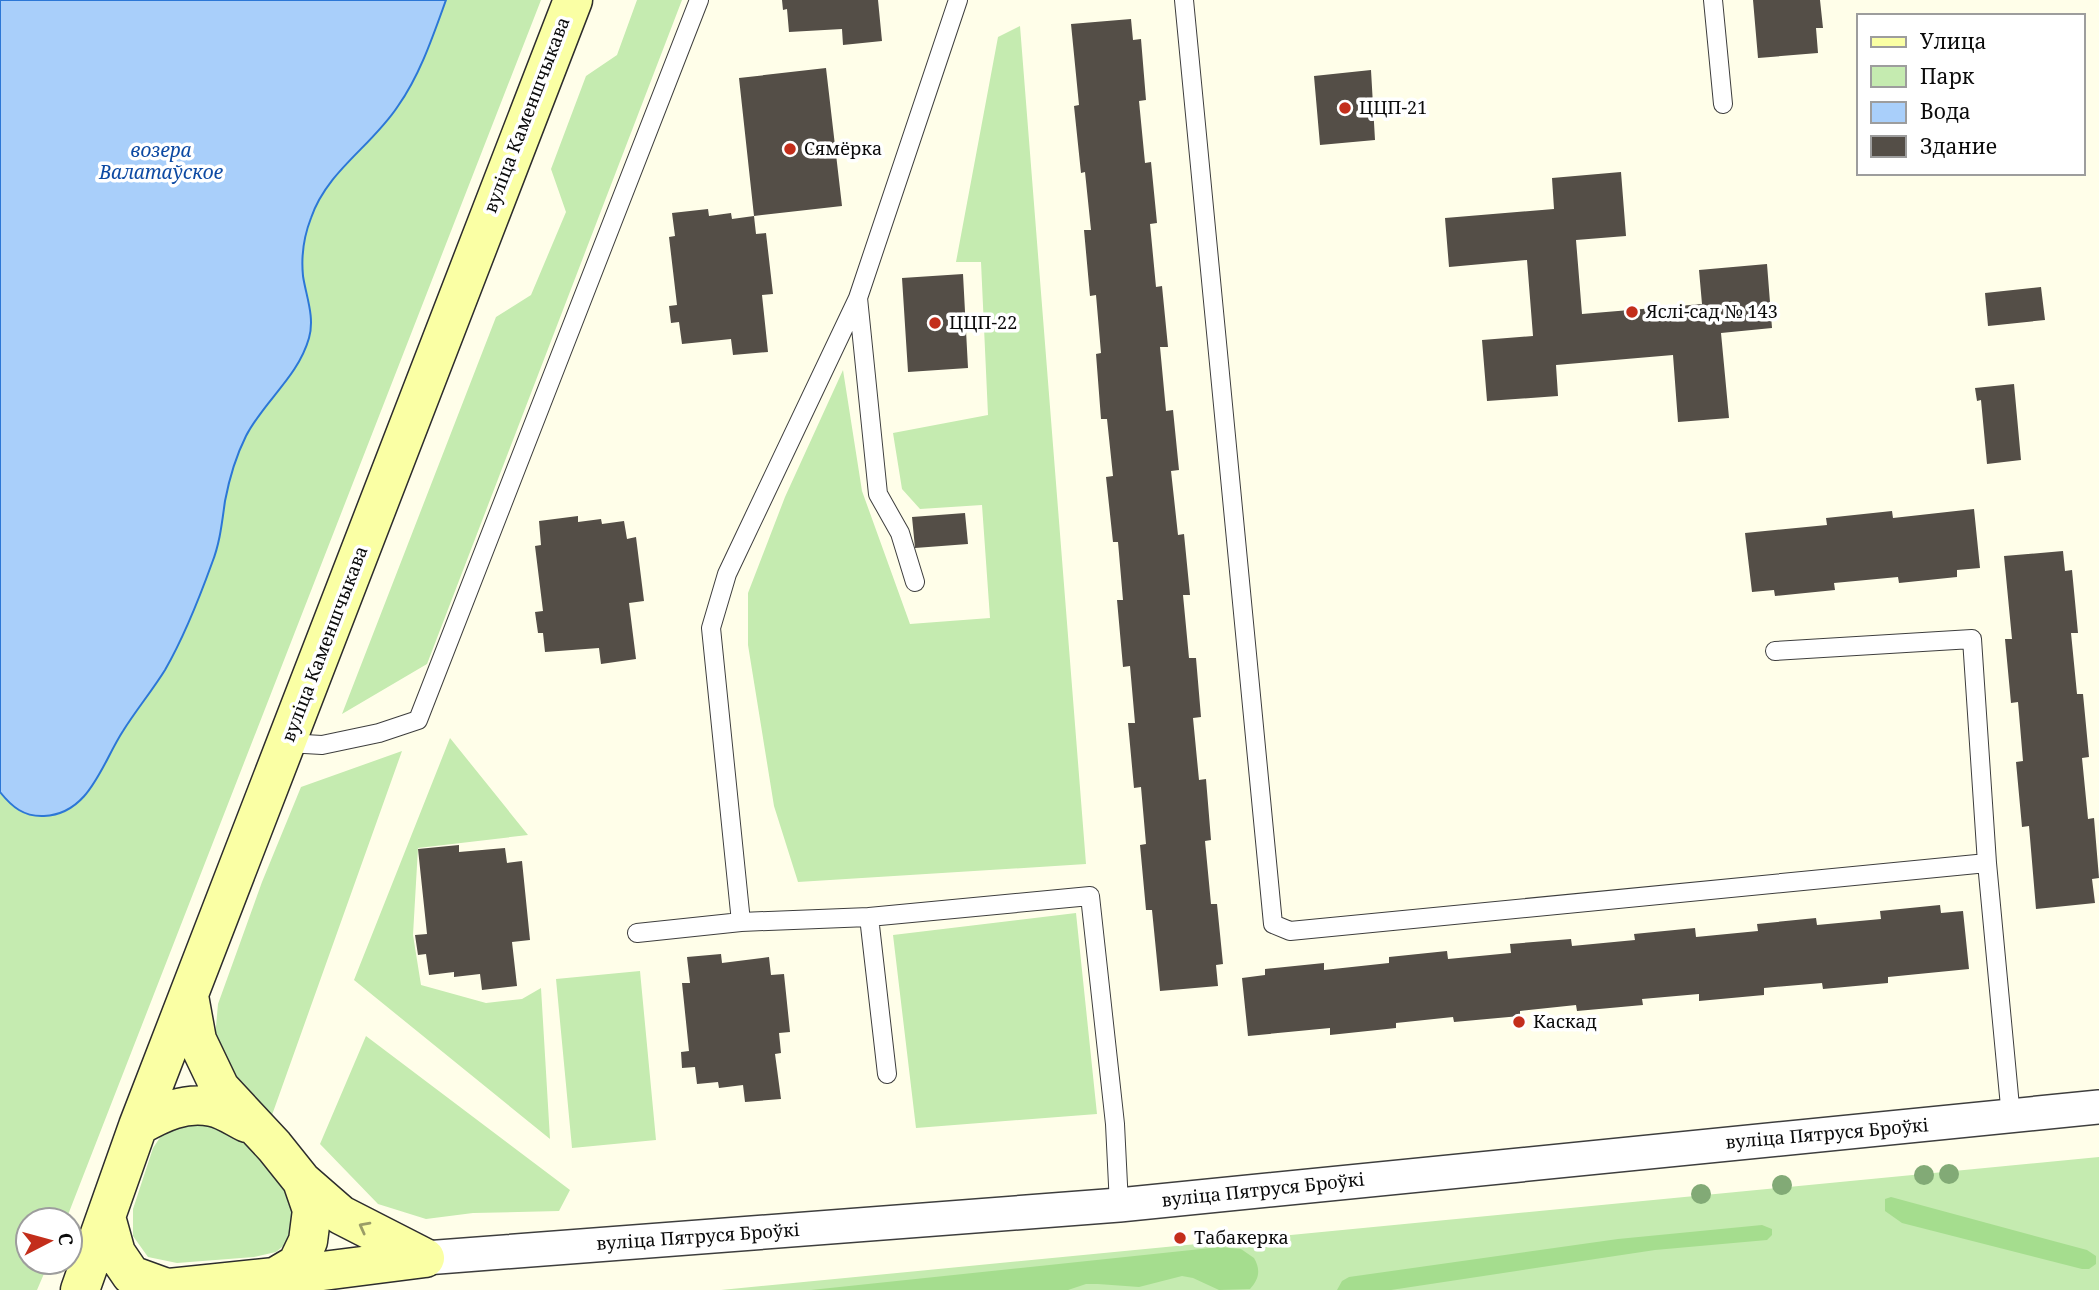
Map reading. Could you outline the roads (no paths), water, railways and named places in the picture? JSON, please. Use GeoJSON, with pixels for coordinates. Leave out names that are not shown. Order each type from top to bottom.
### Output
{"type":"FeatureCollection","features":[{"type":"Feature","properties":{"kind":"street","name":"вуліца Каменшчыкава"},"geometry":{"type":"LineString","coordinates":[[80,1290],[138,1126],[573,0]]}},
{"type":"Feature","properties":{"kind":"street"},"geometry":{"type":"LineString","coordinates":[[189,996],[197,1040],[220,1088],[274,1146],[302,1181],[341,1215],[425,1258]]}},
{"type":"Feature","properties":{"kind":"street"},"geometry":{"type":"LineString","coordinates":[[138,1126],[162,1112],[191,1105],[213,1107],[255,1126]]}},
{"type":"Feature","properties":{"kind":"street","name":"вуліца Пятруся Броўкі"},"geometry":{"type":"LineString","coordinates":[[425,1258],[1119,1205],[2099,1107]]}},
{"type":"Feature","properties":{"kind":"street"},"geometry":{"type":"LineString","coordinates":[[275,1278],[297,1264],[308,1241],[312,1210],[302,1181]]}},
{"type":"Feature","properties":{"kind":"street"},"geometry":{"type":"LineString","coordinates":[[106,1217],[116,1253],[131,1275],[157,1289],[275,1278],[425,1258]]}},
{"type":"Feature","properties":{"kind":"lane"},"geometry":{"type":"LineString","coordinates":[[287,743],[322,745],[379,733],[418,720],[698,0]]}},
{"type":"Feature","properties":{"kind":"lane"},"geometry":{"type":"LineString","coordinates":[[741,922],[711,628],[727,574],[858,298],[958,0]]}},
{"type":"Feature","properties":{"kind":"lane"},"geometry":{"type":"LineString","coordinates":[[1184,0],[1273,924],[1290,930],[1987,863]]}},
{"type":"Feature","properties":{"kind":"lane"},"geometry":{"type":"LineString","coordinates":[[1713,0],[1723,104]]}},
{"type":"Feature","properties":{"kind":"lane"},"geometry":{"type":"LineString","coordinates":[[858,298],[877,495],[900,533],[915,582]]}},
{"type":"Feature","properties":{"kind":"lane"},"geometry":{"type":"LineString","coordinates":[[1775,651],[1972,639],[1987,863],[2011,1117]]}},
{"type":"Feature","properties":{"kind":"lane"},"geometry":{"type":"LineString","coordinates":[[637,933],[741,922],[869,917],[1090,896],[1115,1124],[1119,1205]]}},
{"type":"Feature","properties":{"kind":"lane"},"geometry":{"type":"LineString","coordinates":[[869,917],[887,1074]]}},
{"type":"Feature","properties":{"kind":"water","name":"возера Валатаўское"},"geometry":{"type":"Polygon","coordinates":[[[0,0],[446,0],[425,55],[406,94],[376,134],[339,172],[318,201],[305,239],[302,261],[311,314],[309,338],[297,365],[253,423],[242,444],[225,501],[215,555],[179,644],[84,797],[60,813],[44,816],[30,815],[19,810],[0,792],[0,0]]]}},
{"type":"Feature","properties":{"kind":"place","name":"ЦЦП-21"},"geometry":{"type":"Point","coordinates":[1345,108]}},
{"type":"Feature","properties":{"kind":"place","name":"Сямёрка"},"geometry":{"type":"Point","coordinates":[790,149]}},
{"type":"Feature","properties":{"kind":"place","name":"Яслі-сад № 143"},"geometry":{"type":"Point","coordinates":[1632,312]}},
{"type":"Feature","properties":{"kind":"place","name":"ЦЦП-22"},"geometry":{"type":"Point","coordinates":[935,323]}},
{"type":"Feature","properties":{"kind":"place","name":"Каскад"},"geometry":{"type":"Point","coordinates":[1519,1022]}},
{"type":"Feature","properties":{"kind":"place","name":"Табакерка"},"geometry":{"type":"Point","coordinates":[1180,1238]}}]}
